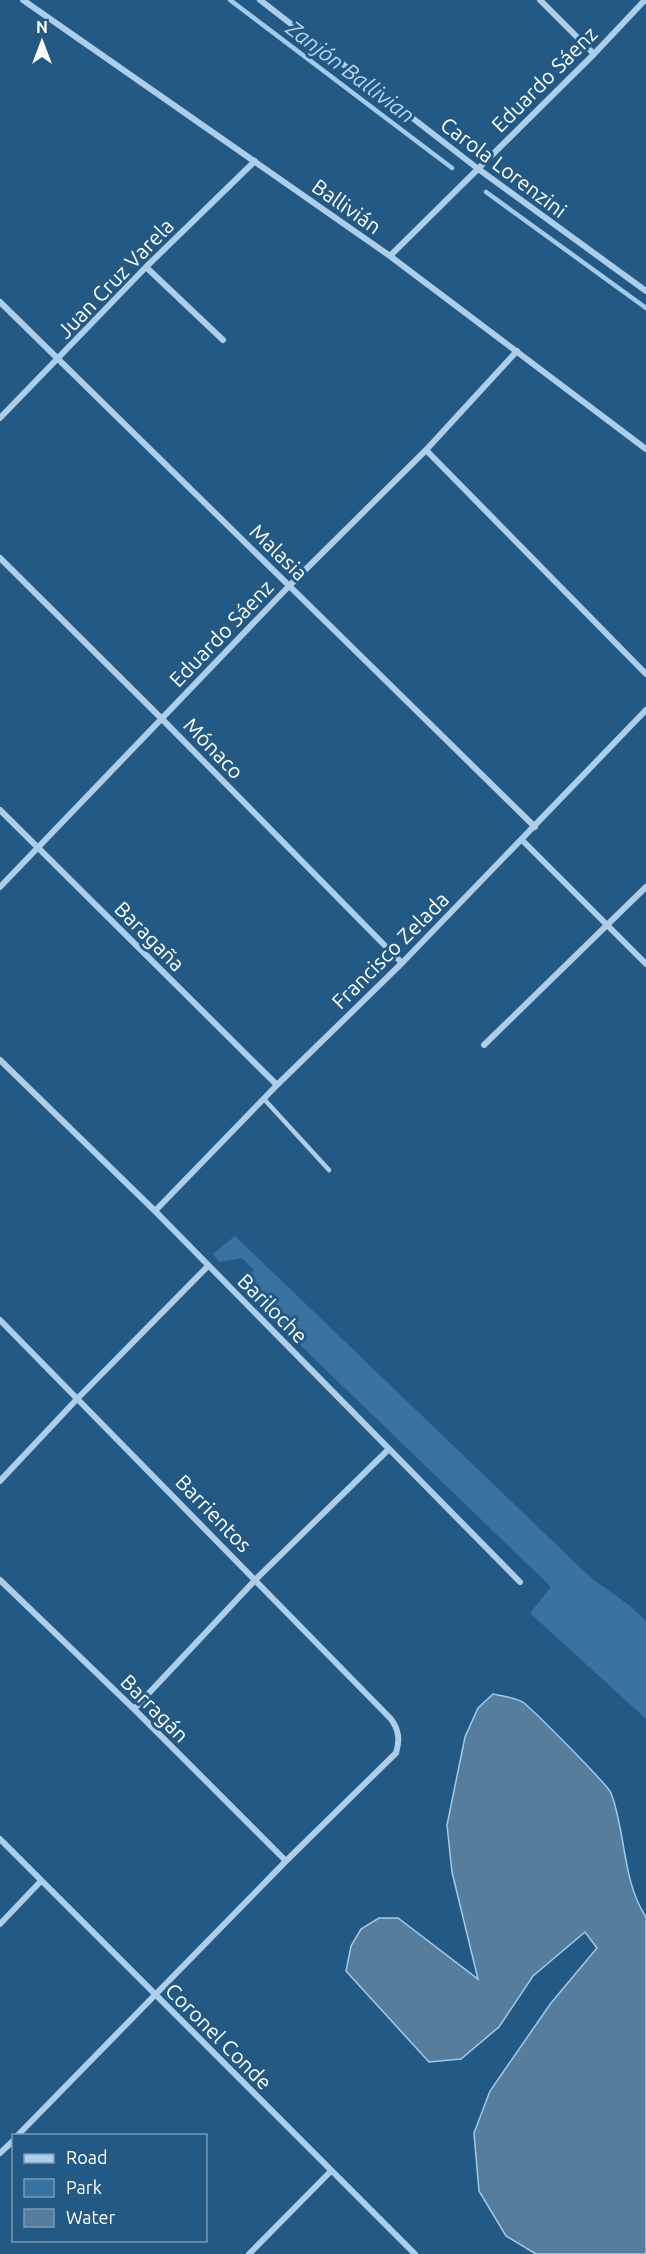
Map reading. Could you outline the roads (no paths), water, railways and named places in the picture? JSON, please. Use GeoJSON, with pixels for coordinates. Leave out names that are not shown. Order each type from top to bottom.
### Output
{"type":"FeatureCollection","features":[{"type":"Feature","properties":{"kind":"street","name":"Ballivián"},"geometry":{"type":"LineString","coordinates":[[23,0],[390,256],[646,449]]}},
{"type":"Feature","properties":{"kind":"street","name":"Carola Lorenzini"},"geometry":{"type":"LineString","coordinates":[[260,0],[477,168],[646,291]]}},
{"type":"Feature","properties":{"kind":"street"},"geometry":{"type":"LineString","coordinates":[[540,0],[594,54]]}},
{"type":"Feature","properties":{"kind":"street","name":"Eduardo Sáenz"},"geometry":{"type":"LineString","coordinates":[[390,256],[594,54],[645,0]]}},
{"type":"Feature","properties":{"kind":"street","name":"Juan Cruz Varela"},"geometry":{"type":"LineString","coordinates":[[0,418],[146,267],[255,161]]}},
{"type":"Feature","properties":{"kind":"street"},"geometry":{"type":"LineString","coordinates":[[146,267],[223,340]]}},
{"type":"Feature","properties":{"kind":"street","name":"Malasia"},"geometry":{"type":"LineString","coordinates":[[0,302],[535,827]]}},
{"type":"Feature","properties":{"kind":"street","name":"Eduardo Sáenz"},"geometry":{"type":"LineString","coordinates":[[0,887],[39,849],[290,585],[426,450],[517,351]]}},
{"type":"Feature","properties":{"kind":"street"},"geometry":{"type":"LineString","coordinates":[[426,450],[646,674]]}},
{"type":"Feature","properties":{"kind":"street","name":"Mónaco"},"geometry":{"type":"LineString","coordinates":[[0,558],[402,963]]}},
{"type":"Feature","properties":{"kind":"street","name":"Francisco Zelada"},"geometry":{"type":"LineString","coordinates":[[155,1211],[277,1085],[402,963],[646,710]]}},
{"type":"Feature","properties":{"kind":"street","name":"Baragaña"},"geometry":{"type":"LineString","coordinates":[[0,810],[277,1085]]}},
{"type":"Feature","properties":{"kind":"street"},"geometry":{"type":"LineString","coordinates":[[522,840],[646,964]]}},
{"type":"Feature","properties":{"kind":"street"},"geometry":{"type":"LineString","coordinates":[[484,1045],[646,887]]}},
{"type":"Feature","properties":{"kind":"street","name":"Bariloche"},"geometry":{"type":"LineString","coordinates":[[0,1060],[155,1211],[520,1582]]}},
{"type":"Feature","properties":{"kind":"street"},"geometry":{"type":"LineString","coordinates":[[0,1481],[208,1266]]}},
{"type":"Feature","properties":{"kind":"street","name":"Barrientos"},"geometry":{"type":"LineString","coordinates":[[0,1320],[391,1719],[399,1734],[396,1753],[286,1861]]}},
{"type":"Feature","properties":{"kind":"street"},"geometry":{"type":"LineString","coordinates":[[134,1709],[256,1579],[389,1449]]}},
{"type":"Feature","properties":{"kind":"street","name":"Barragán"},"geometry":{"type":"LineString","coordinates":[[0,1580],[134,1709],[286,1861]]}},
{"type":"Feature","properties":{"kind":"street","name":"Coronel Conde"},"geometry":{"type":"LineString","coordinates":[[0,1839],[415,2254]]}},
{"type":"Feature","properties":{"kind":"street"},"geometry":{"type":"LineString","coordinates":[[19,2134],[286,1861]]}},
{"type":"Feature","properties":{"kind":"street"},"geometry":{"type":"LineString","coordinates":[[0,1924],[41,1881]]}},
{"type":"Feature","properties":{"kind":"street"},"geometry":{"type":"LineString","coordinates":[[0,2153],[12,2142]]}},
{"type":"Feature","properties":{"kind":"street"},"geometry":{"type":"LineString","coordinates":[[249,2254],[331,2171]]}},
{"type":"Feature","properties":{"kind":"lane"},"geometry":{"type":"LineString","coordinates":[[264,1099],[329,1170]]}},
{"type":"Feature","properties":{"kind":"water"},"geometry":{"type":"Polygon","coordinates":[[[493,1694],[514,1698],[524,1703],[607,1787],[616,1808],[628,1872],[638,1903],[646,1917],[646,2254],[536,2254],[506,2236],[479,2191],[474,2133],[490,2091],[551,2003],[597,1948],[585,1932],[533,1976],[499,2027],[461,2059],[429,2062],[346,1971],[351,1946],[361,1929],[379,1918],[398,1918],[478,1979],[452,1872],[447,1825],[465,1737],[478,1708],[493,1694]]]}},
{"type":"Feature","properties":{"kind":"waterway","name":"Zanjón Ballivian"},"geometry":{"type":"LineString","coordinates":[[230,0],[452,168]]}},
{"type":"Feature","properties":{"kind":"waterway","name":"Zanjón Ballivian"},"geometry":{"type":"LineString","coordinates":[[486,192],[646,308]]}}]}
